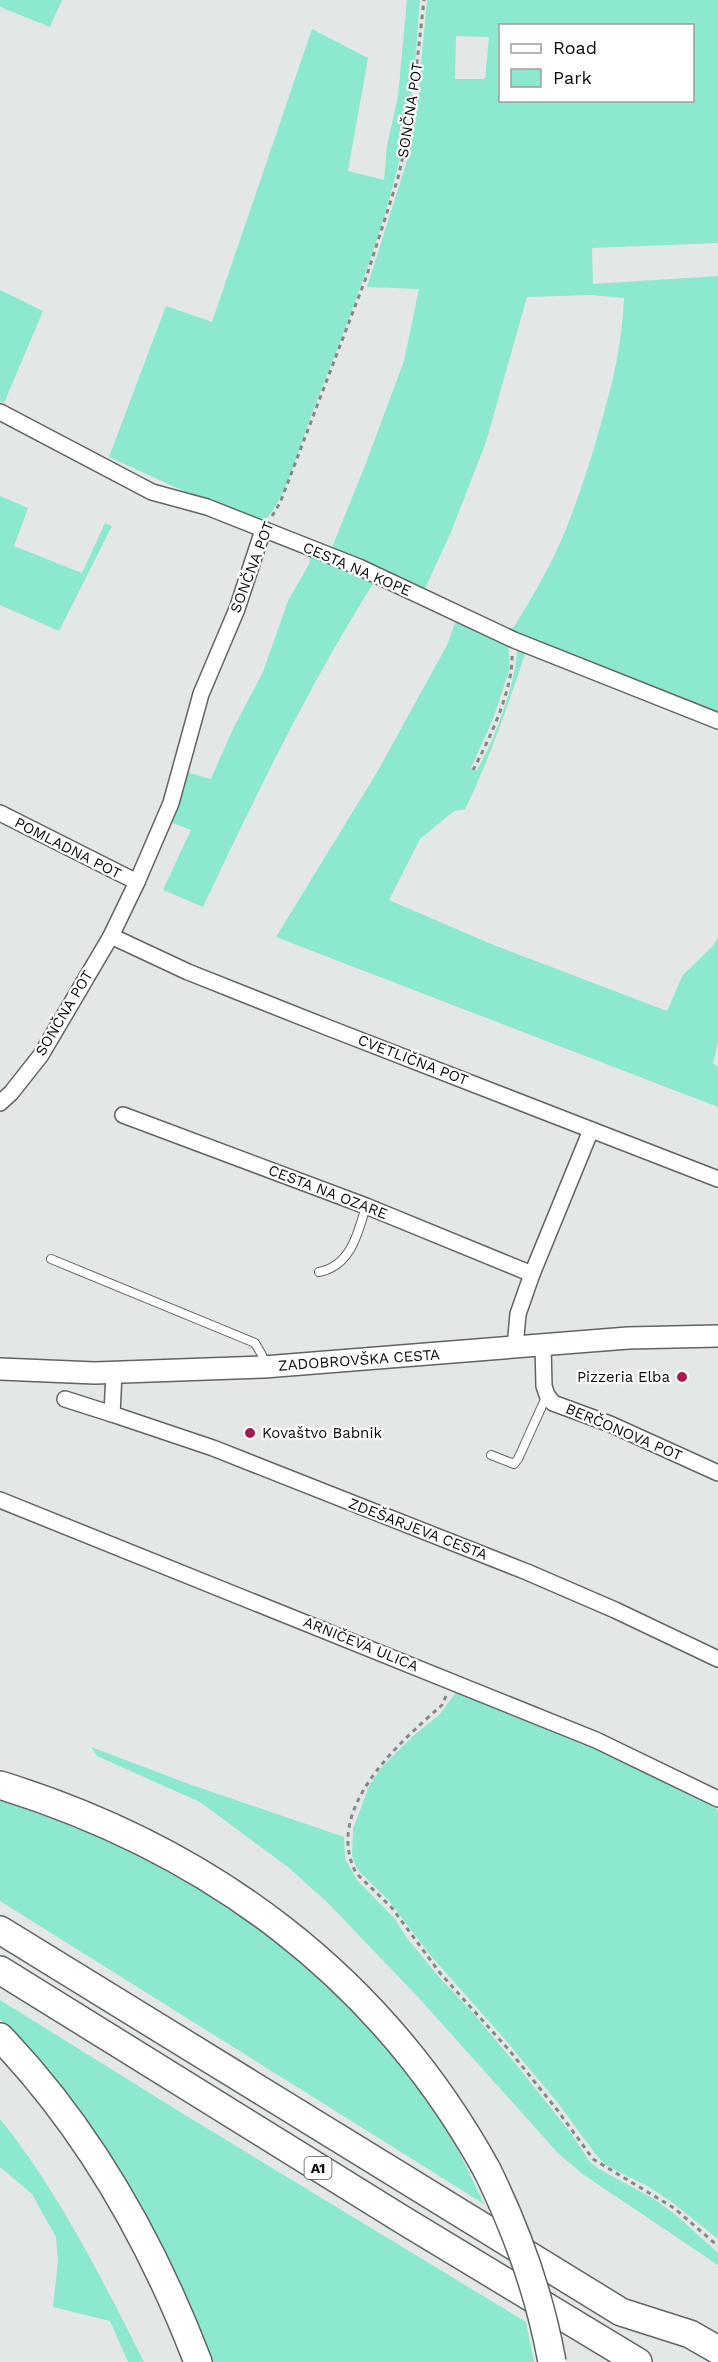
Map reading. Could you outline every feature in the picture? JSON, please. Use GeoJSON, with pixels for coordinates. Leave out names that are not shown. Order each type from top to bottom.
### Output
{"type":"FeatureCollection","features":[{"type":"Feature","properties":{"kind":"highway"},"geometry":{"type":"LineString","coordinates":[[0,1785],[55,1803],[146,1842],[222,1886],[271,1920],[310,1951],[345,1984],[399,2041],[442,2096],[487,2170],[520,2245],[536,2291],[552,2362]]}},
{"type":"Feature","properties":{"kind":"highway","name":"A1"},"geometry":{"type":"LineString","coordinates":[[0,1930],[704,2362]]}},
{"type":"Feature","properties":{"kind":"highway","name":"A1"},"geometry":{"type":"LineString","coordinates":[[0,1970],[403,2220],[638,2362]]}},
{"type":"Feature","properties":{"kind":"highway"},"geometry":{"type":"LineString","coordinates":[[0,2037],[66,2115],[119,2194],[164,2278],[198,2362]]}},
{"type":"Feature","properties":{"kind":"highway"},"geometry":{"type":"LineString","coordinates":[[621,2312],[690,2334],[718,2350]]}},
{"type":"Feature","properties":{"kind":"main road","name":"ZADOBROVŠKA CESTA"},"geometry":{"type":"LineString","coordinates":[[0,1369],[114,1373],[264,1367],[628,1338],[718,1336]]}},
{"type":"Feature","properties":{"kind":"street","name":"CESTA NA KOPE"},"geometry":{"type":"LineString","coordinates":[[0,412],[152,492],[207,507],[359,567],[514,640],[718,721]]}},
{"type":"Feature","properties":{"kind":"street","name":"SONČNA POT"},"geometry":{"type":"LineString","coordinates":[[0,1102],[11,1093],[41,1055],[111,936],[137,882],[171,803],[201,694],[237,609],[263,530]]}},
{"type":"Feature","properties":{"kind":"street","name":"POMLADNA POT"},"geometry":{"type":"LineString","coordinates":[[0,813],[137,882]]}},
{"type":"Feature","properties":{"kind":"street","name":"CVETLIČNA POT"},"geometry":{"type":"LineString","coordinates":[[111,936],[188,972],[718,1179]]}},
{"type":"Feature","properties":{"kind":"street","name":"CESTA NA OZARE"},"geometry":{"type":"LineString","coordinates":[[123,1115],[366,1206],[532,1274]]}},
{"type":"Feature","properties":{"kind":"street"},"geometry":{"type":"LineString","coordinates":[[515,1347],[518,1314],[532,1274],[591,1130]]}},
{"type":"Feature","properties":{"kind":"street"},"geometry":{"type":"LineString","coordinates":[[543,1344],[544,1386],[547,1395]]}},
{"type":"Feature","properties":{"kind":"street"},"geometry":{"type":"LineString","coordinates":[[112,1414],[114,1373]]}},
{"type":"Feature","properties":{"kind":"street","name":"BERČONOVA POT"},"geometry":{"type":"LineString","coordinates":[[547,1395],[553,1403],[610,1424],[718,1473]]}},
{"type":"Feature","properties":{"kind":"street","name":"ZDEŠARJEVA CESTA"},"geometry":{"type":"LineString","coordinates":[[65,1399],[213,1448],[527,1572],[615,1610],[718,1659]]}},
{"type":"Feature","properties":{"kind":"street","name":"ARNIČEVA ULICA"},"geometry":{"type":"LineString","coordinates":[[0,1500],[596,1740],[718,1799]]}},
{"type":"Feature","properties":{"kind":"lane"},"geometry":{"type":"LineString","coordinates":[[319,1272],[331,1269],[343,1261],[351,1249],[366,1206]]}},
{"type":"Feature","properties":{"kind":"lane"},"geometry":{"type":"LineString","coordinates":[[51,1259],[255,1343],[262,1354],[264,1367]]}},
{"type":"Feature","properties":{"kind":"lane"},"geometry":{"type":"LineString","coordinates":[[491,1455],[514,1464],[518,1460],[547,1395]]}},
{"type":"Feature","properties":{"kind":"path","name":"SONČNA POT"},"geometry":{"type":"LineString","coordinates":[[263,530],[280,503],[307,434],[367,275],[398,178],[410,125],[424,0]]}},
{"type":"Feature","properties":{"kind":"path"},"geometry":{"type":"LineString","coordinates":[[473,770],[507,687],[512,668],[514,640]]}},
{"type":"Feature","properties":{"kind":"path"},"geometry":{"type":"LineString","coordinates":[[454,1681],[442,1705],[390,1753],[374,1772],[356,1808],[350,1827],[348,1853],[352,1865],[356,1873],[392,1908],[440,1973],[509,2050],[593,2159],[674,2208],[718,2246]]}},
{"type":"Feature","properties":{"kind":"green space"},"geometry":{"type":"Polygon","coordinates":[[[0,0],[62,0],[50,27],[0,7],[0,0]]]}},
{"type":"Feature","properties":{"kind":"green space"},"geometry":{"type":"Polygon","coordinates":[[[407,0],[420,0],[410,105],[396,175],[351,314],[292,471],[273,511],[265,520],[258,520],[186,492],[109,457],[166,306],[212,322],[312,29],[368,58],[348,171],[384,180],[387,146],[398,96],[407,0]]]}},
{"type":"Feature","properties":{"kind":"green space"},"geometry":{"type":"Polygon","coordinates":[[[427,0],[718,0],[718,243],[592,248],[593,284],[718,276],[718,716],[506,629],[514,627],[542,580],[561,542],[576,502],[614,375],[624,298],[592,295],[527,297],[486,442],[451,532],[424,591],[331,550],[404,361],[419,289],[367,287],[407,161],[417,108],[427,0]],[[456,36],[455,79],[485,79],[489,37],[456,36]]]}},
{"type":"Feature","properties":{"kind":"green space"},"geometry":{"type":"Polygon","coordinates":[[[0,290],[43,311],[4,403],[0,401],[0,290]]]}},
{"type":"Feature","properties":{"kind":"green space"},"geometry":{"type":"Polygon","coordinates":[[[0,496],[28,508],[14,546],[82,573],[105,523],[112,526],[59,631],[0,605],[0,496]]]}},
{"type":"Feature","properties":{"kind":"green space"},"geometry":{"type":"Polygon","coordinates":[[[311,552],[376,579],[306,699],[203,907],[163,890],[191,830],[170,822],[185,772],[211,779],[232,731],[263,672],[288,601],[309,564],[311,552]]]}},
{"type":"Feature","properties":{"kind":"green space"},"geometry":{"type":"Polygon","coordinates":[[[457,618],[508,643],[510,668],[493,719],[471,768],[476,771],[490,745],[509,693],[517,647],[526,651],[491,751],[465,809],[454,811],[420,839],[389,900],[491,944],[667,1011],[683,975],[713,946],[718,937],[718,1042],[713,1064],[718,1066],[718,1107],[276,937],[379,769],[447,645],[457,618]]]}},
{"type":"Feature","properties":{"kind":"green space"},"geometry":{"type":"Polygon","coordinates":[[[457,1691],[580,1741],[709,1803],[718,1810],[718,2239],[673,2203],[649,2187],[606,2165],[597,2156],[558,2103],[503,2037],[431,1956],[389,1901],[357,1869],[352,1856],[353,1829],[369,1786],[382,1767],[412,1737],[440,1714],[457,1691]]]}},
{"type":"Feature","properties":{"kind":"green space"},"geometry":{"type":"Polygon","coordinates":[[[91,1747],[189,1784],[344,1837],[345,1859],[357,1880],[395,1919],[407,1938],[438,1976],[519,2068],[570,2132],[590,2162],[654,2199],[677,2216],[718,2253],[718,2265],[584,2175],[558,2153],[418,1997],[329,1904],[288,1867],[200,1802],[97,1756],[91,1747]]]}},
{"type":"Feature","properties":{"kind":"green space"},"geometry":{"type":"Polygon","coordinates":[[[0,1799],[102,1838],[174,1872],[246,1918],[313,1971],[373,2032],[423,2093],[462,2157],[484,2204],[0,1901],[0,1799]]]}},
{"type":"Feature","properties":{"kind":"green space"},"geometry":{"type":"Polygon","coordinates":[[[0,2000],[526,2322],[534,2362],[212,2362],[179,2279],[111,2156],[50,2071],[0,2019],[0,2000]]]}},
{"type":"Feature","properties":{"kind":"green space"},"geometry":{"type":"Polygon","coordinates":[[[0,2119],[60,2206],[96,2268],[144,2362],[128,2362],[110,2321],[53,2307],[58,2261],[56,2237],[32,2194],[0,2167],[0,2119]]]}},
{"type":"Feature","properties":{"kind":"place","name":"Pizzeria Elba"},"geometry":{"type":"Point","coordinates":[682,1377]}},
{"type":"Feature","properties":{"kind":"place","name":"Kovaštvo Babnik"},"geometry":{"type":"Point","coordinates":[250,1433]}}]}
